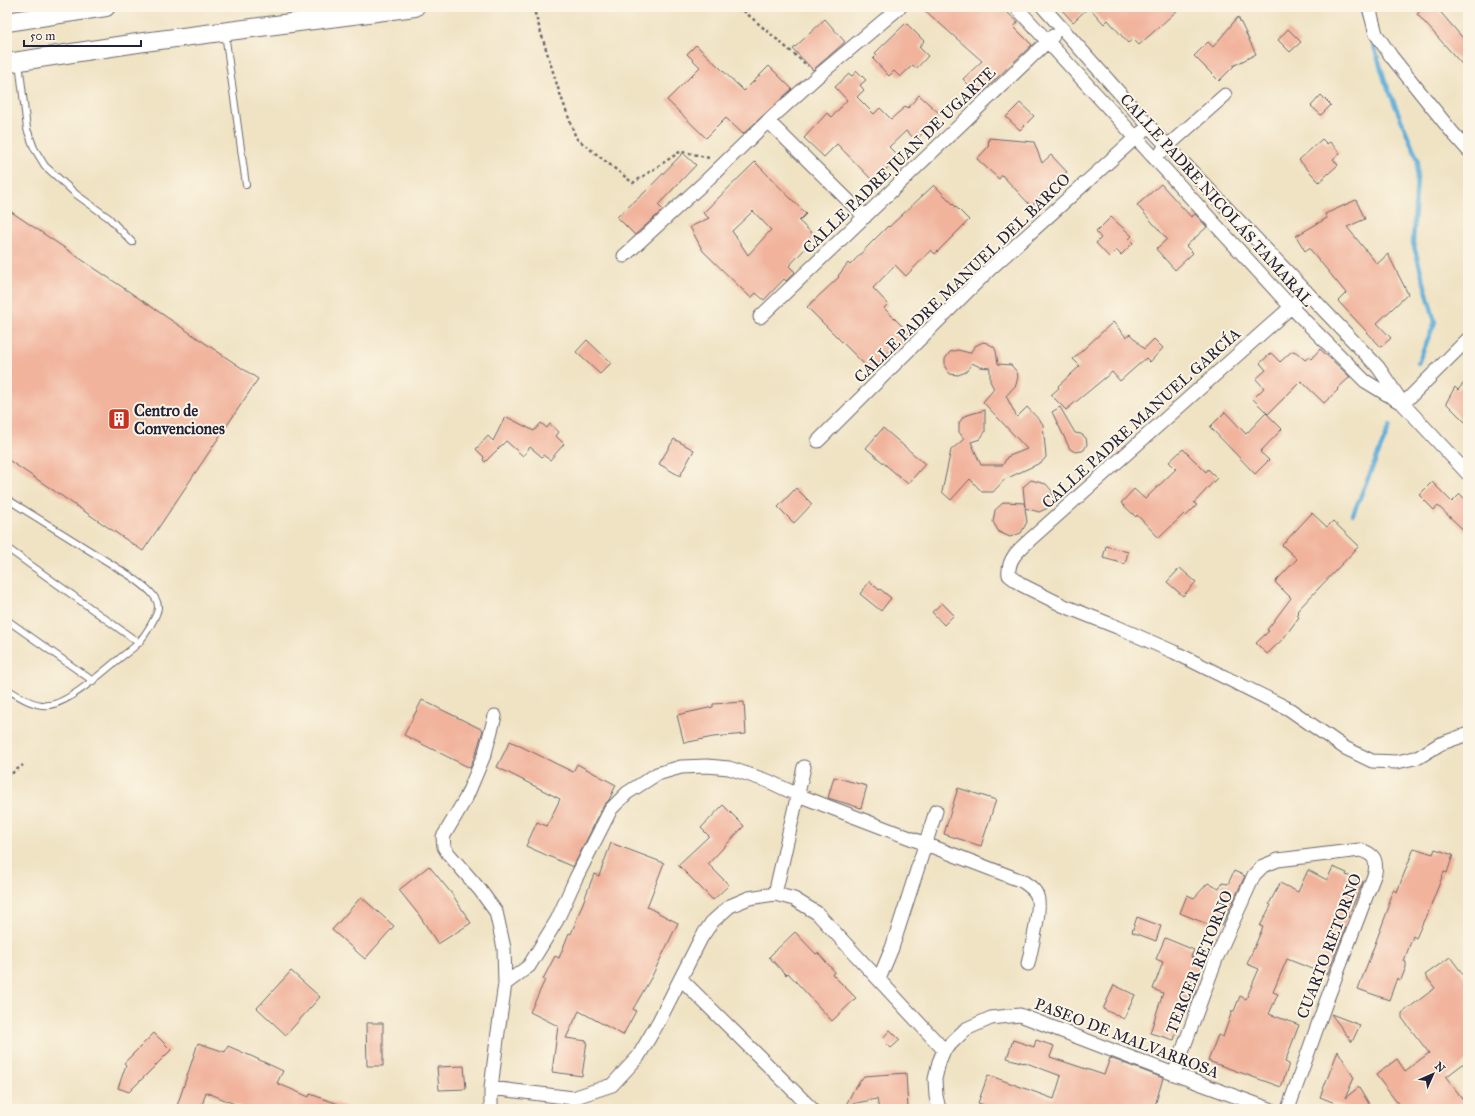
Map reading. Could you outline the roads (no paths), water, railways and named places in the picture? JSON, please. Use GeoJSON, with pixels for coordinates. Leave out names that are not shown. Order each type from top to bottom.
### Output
{"type":"FeatureCollection","features":[{"type":"Feature","properties":{"kind":"main road"},"geometry":{"type":"LineString","coordinates":[[7,22],[106,7]]}},
{"type":"Feature","properties":{"kind":"main road"},"geometry":{"type":"LineString","coordinates":[[13,62],[415,7]]}},
{"type":"Feature","properties":{"kind":"street"},"geometry":{"type":"LineString","coordinates":[[624,256],[707,180],[768,121],[819,75],[900,7]]}},
{"type":"Feature","properties":{"kind":"street","name":"CALLE PADRE NICOLÁS TAMARAL"},"geometry":{"type":"LineString","coordinates":[[1016,7],[1291,307],[1365,381],[1403,404]]}},
{"type":"Feature","properties":{"kind":"street","name":"CALLE PADRE NICOLÁS TAMARAL"},"geometry":{"type":"LineString","coordinates":[[1043,7],[1149,126],[1378,367],[1403,404],[1468,474]]}},
{"type":"Feature","properties":{"kind":"street"},"geometry":{"type":"LineString","coordinates":[[1369,7],[1376,34],[1387,51],[1468,150]]}},
{"type":"Feature","properties":{"kind":"street","name":"CALLE PADRE JUAN DE UGARTE"},"geometry":{"type":"LineString","coordinates":[[760,317],[1062,28]]}},
{"type":"Feature","properties":{"kind":"street"},"geometry":{"type":"LineString","coordinates":[[1155,158],[1167,145],[1224,95]]}},
{"type":"Feature","properties":{"kind":"street"},"geometry":{"type":"LineString","coordinates":[[768,121],[865,217]]}},
{"type":"Feature","properties":{"kind":"street","name":"CALLE PADRE MANUEL DEL BARCO"},"geometry":{"type":"LineString","coordinates":[[818,441],[990,269],[1149,126]]}},
{"type":"Feature","properties":{"kind":"street","name":"CALLE PADRE MANUEL GARCÍA"},"geometry":{"type":"LineString","coordinates":[[1306,291],[1291,307],[1033,537],[1010,562],[1008,568],[1009,575],[1022,585],[1062,605],[1117,626],[1174,652],[1289,709],[1345,748],[1372,761],[1397,762],[1419,757],[1440,744],[1468,734]]}},
{"type":"Feature","properties":{"kind":"street"},"geometry":{"type":"LineString","coordinates":[[1403,404],[1468,340]]}},
{"type":"Feature","properties":{"kind":"street"},"geometry":{"type":"LineString","coordinates":[[491,1109],[491,1088],[506,984],[504,948],[496,912],[480,890],[447,852],[442,842],[445,833],[466,798],[484,753],[495,716]]}},
{"type":"Feature","properties":{"kind":"street"},"geometry":{"type":"LineString","coordinates":[[506,984],[529,966],[557,920],[576,878],[611,809],[627,793],[657,774],[681,767],[707,766],[729,768],[768,781],[798,795],[1022,881],[1034,891],[1038,897],[1039,908],[1028,964]]}},
{"type":"Feature","properties":{"kind":"street"},"geometry":{"type":"LineString","coordinates":[[775,894],[804,767]]}},
{"type":"Feature","properties":{"kind":"street"},"geometry":{"type":"LineString","coordinates":[[879,979],[892,948],[936,811]]}},
{"type":"Feature","properties":{"kind":"street","name":"CUARTO RETORNO"},"geometry":{"type":"LineString","coordinates":[[1263,866],[1278,860],[1360,850],[1367,852],[1373,857],[1376,863],[1375,873],[1326,1002],[1288,1109]]}},
{"type":"Feature","properties":{"kind":"street","name":"TERCER RETORNO"},"geometry":{"type":"LineString","coordinates":[[1174,1074],[1216,959],[1249,883],[1254,875],[1263,866]]}},
{"type":"Feature","properties":{"kind":"street"},"geometry":{"type":"LineString","coordinates":[[491,1088],[572,1098],[612,1085],[638,1057],[681,979],[700,938],[712,922],[730,906],[749,898],[775,894],[794,899],[817,913],[944,1050]]}},
{"type":"Feature","properties":{"kind":"street"},"geometry":{"type":"LineString","coordinates":[[681,979],[812,1109]]}},
{"type":"Feature","properties":{"kind":"street","name":"PASEO DE MALVARROSA"},"geometry":{"type":"LineString","coordinates":[[938,1109],[935,1079],[939,1062],[944,1050],[966,1029],[991,1018],[1020,1015],[1270,1109]]}},
{"type":"Feature","properties":{"kind":"lane"},"geometry":{"type":"LineString","coordinates":[[225,32],[246,185]]}},
{"type":"Feature","properties":{"kind":"lane"},"geometry":{"type":"LineString","coordinates":[[13,62],[27,128],[34,148],[45,166],[77,195],[109,218],[132,242]]}},
{"type":"Feature","properties":{"kind":"lane"},"geometry":{"type":"LineString","coordinates":[[7,499],[132,577],[148,590],[157,601],[158,606],[157,614],[139,643],[93,681],[68,698],[49,705],[33,703],[7,689]]}},
{"type":"Feature","properties":{"kind":"lane"},"geometry":{"type":"LineString","coordinates":[[7,548],[139,643]]}},
{"type":"Feature","properties":{"kind":"lane"},"geometry":{"type":"LineString","coordinates":[[7,620],[93,681]]}},
{"type":"Feature","properties":{"kind":"waterway"},"geometry":{"type":"LineString","coordinates":[[1361,7],[1368,26]]}},
{"type":"Feature","properties":{"kind":"waterway"},"geometry":{"type":"LineString","coordinates":[[1370,33],[1385,81],[1418,160],[1413,243],[1435,322],[1418,363]]}},
{"type":"Feature","properties":{"kind":"waterway"},"geometry":{"type":"LineString","coordinates":[[1353,514],[1390,426]]}},
{"type":"Feature","properties":{"kind":"place","name":"Centro de Convenciones"},"geometry":{"type":"Point","coordinates":[119,419]}}]}
